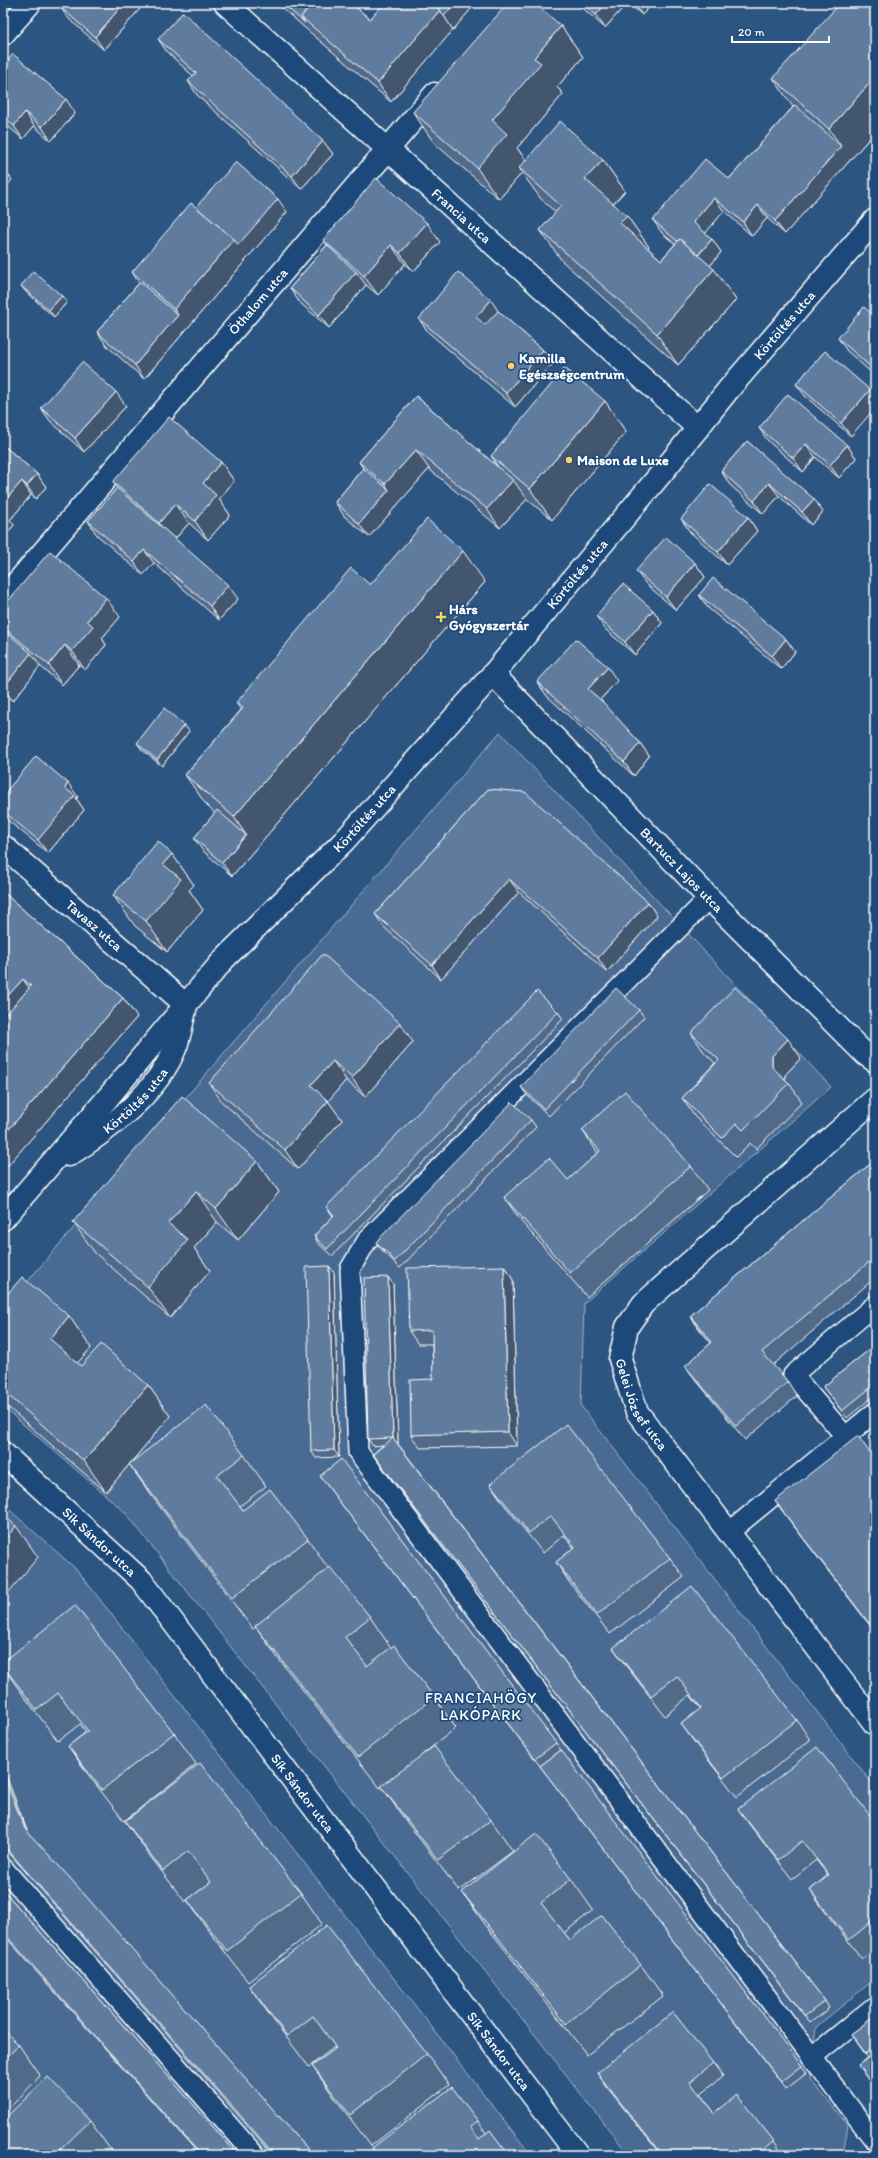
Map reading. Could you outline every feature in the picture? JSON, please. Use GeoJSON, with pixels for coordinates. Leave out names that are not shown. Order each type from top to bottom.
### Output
{"type":"FeatureCollection","features":[{"type":"Feature","properties":{"kind":"street"},"geometry":{"type":"LineString","coordinates":[[3,34],[30,3]]}},
{"type":"Feature","properties":{"kind":"street","name":"Francia utca"},"geometry":{"type":"LineString","coordinates":[[225,3],[698,428]]}},
{"type":"Feature","properties":{"kind":"street","name":"Öthalom utca"},"geometry":{"type":"LineString","coordinates":[[3,599],[448,79]]}},
{"type":"Feature","properties":{"kind":"street","name":"Körtöltés utca"},"geometry":{"type":"LineString","coordinates":[[3,1219],[47,1169],[90,1141],[140,1100],[157,1079],[175,1047],[186,1005],[225,958],[344,841],[493,674],[698,428],[875,220]]}},
{"type":"Feature","properties":{"kind":"street","name":"Bartucz Lajos utca"},"geometry":{"type":"LineString","coordinates":[[493,674],[709,898],[865,1054],[875,1061]]}},
{"type":"Feature","properties":{"kind":"street","name":"Tavasz utca"},"geometry":{"type":"LineString","coordinates":[[3,846],[186,1005]]}},
{"type":"Feature","properties":{"kind":"street","name":"Gelei József utca"},"geometry":{"type":"LineString","coordinates":[[875,1099],[643,1304],[627,1327],[620,1359],[637,1412],[875,1724]]}},
{"type":"Feature","properties":{"kind":"street","name":"Sík Sándor utca"},"geometry":{"type":"LineString","coordinates":[[3,1453],[141,1580],[578,2155]]}},
{"type":"Feature","properties":{"kind":"lane"},"geometry":{"type":"LineString","coordinates":[[709,898],[368,1239],[350,1269],[358,1452],[875,2141]]}},
{"type":"Feature","properties":{"kind":"lane"},"geometry":{"type":"LineString","coordinates":[[845,1436],[793,1375],[875,1305]]}},
{"type":"Feature","properties":{"kind":"lane"},"geometry":{"type":"LineString","coordinates":[[728,1533],[875,1412]]}},
{"type":"Feature","properties":{"kind":"lane"},"geometry":{"type":"LineString","coordinates":[[3,1868],[255,2155]]}},
{"type":"Feature","properties":{"kind":"lane"},"geometry":{"type":"LineString","coordinates":[[812,2058],[875,2006]]}},
{"type":"Feature","properties":{"kind":"shaded area"},"geometry":{"type":"Polygon","coordinates":[[[500,732],[831,1087],[584,1303],[581,1406],[875,1787],[875,1979],[816,2027],[810,2079],[848,2125],[843,2155],[629,2155],[125,1512],[3,1407],[3,1310],[500,732]]]}},
{"type":"Feature","properties":{"kind":"shaded area"},"geometry":{"type":"Polygon","coordinates":[[[3,1504],[77,1570],[531,2155],[3,2155],[3,1504]]]}},
{"type":"Feature","properties":{"kind":"building"},"geometry":{"type":"Polygon","coordinates":[[[62,3],[124,3],[95,37],[59,6],[62,3]]]}},
{"type":"Feature","properties":{"kind":"building"},"geometry":{"type":"Polygon","coordinates":[[[282,3],[313,3],[301,17],[305,23],[282,3]]]}},
{"type":"Feature","properties":{"kind":"building"},"geometry":{"type":"Polygon","coordinates":[[[313,3],[351,3],[370,19],[384,3],[431,3],[440,10],[378,83],[301,17],[313,3]]]}},
{"type":"Feature","properties":{"kind":"building"},"geometry":{"type":"Polygon","coordinates":[[[431,3],[455,3],[444,16],[440,10],[431,3]]]}},
{"type":"Feature","properties":{"kind":"building"},"geometry":{"type":"Polygon","coordinates":[[[508,3],[535,3],[561,26],[534,58],[541,63],[492,120],[507,134],[477,168],[413,112],[508,3]]]}},
{"type":"Feature","properties":{"kind":"building"},"geometry":{"type":"Polygon","coordinates":[[[583,3],[606,3],[596,15],[583,3]]]}},
{"type":"Feature","properties":{"kind":"building"},"geometry":{"type":"Polygon","coordinates":[[[840,3],[875,3],[875,77],[829,129],[773,78],[840,3]]]}},
{"type":"Feature","properties":{"kind":"building"},"geometry":{"type":"Polygon","coordinates":[[[183,12],[323,141],[292,176],[188,81],[196,73],[158,39],[183,12]]]}},
{"type":"Feature","properties":{"kind":"building"},"geometry":{"type":"Polygon","coordinates":[[[13,54],[66,99],[42,127],[25,112],[14,126],[3,116],[3,67],[13,54]]]}},
{"type":"Feature","properties":{"kind":"building"},"geometry":{"type":"Polygon","coordinates":[[[795,105],[841,146],[775,221],[758,205],[743,222],[714,198],[693,222],[712,239],[698,255],[680,239],[677,241],[653,220],[705,159],[729,179],[795,105]]]}},
{"type":"Feature","properties":{"kind":"building"},"geometry":{"type":"Polygon","coordinates":[[[560,121],[603,160],[585,179],[627,216],[620,223],[661,260],[680,239],[714,269],[657,334],[540,230],[561,206],[519,168],[560,121]]]}},
{"type":"Feature","properties":{"kind":"building"},"geometry":{"type":"Polygon","coordinates":[[[236,162],[278,199],[238,245],[234,239],[196,207],[236,162]]]}},
{"type":"Feature","properties":{"kind":"building"},"geometry":{"type":"Polygon","coordinates":[[[376,178],[427,223],[400,253],[391,245],[364,276],[323,240],[376,178]]]}},
{"type":"Feature","properties":{"kind":"building"},"geometry":{"type":"Polygon","coordinates":[[[191,203],[234,239],[174,309],[132,272],[191,203]]]}},
{"type":"Feature","properties":{"kind":"building"},"geometry":{"type":"Polygon","coordinates":[[[327,245],[356,272],[319,315],[290,288],[327,245]]]}},
{"type":"Feature","properties":{"kind":"building"},"geometry":{"type":"Polygon","coordinates":[[[33,271],[62,296],[49,310],[21,286],[33,271]]]}},
{"type":"Feature","properties":{"kind":"building"},"geometry":{"type":"Polygon","coordinates":[[[458,272],[491,300],[476,317],[485,325],[498,311],[543,350],[506,393],[419,319],[458,272]]]}},
{"type":"Feature","properties":{"kind":"building"},"geometry":{"type":"Polygon","coordinates":[[[140,282],[178,315],[135,365],[97,332],[140,282]]]}},
{"type":"Feature","properties":{"kind":"building"},"geometry":{"type":"Polygon","coordinates":[[[875,289],[875,302],[869,297],[875,289]]]}},
{"type":"Feature","properties":{"kind":"building"},"geometry":{"type":"Polygon","coordinates":[[[864,307],[875,317],[875,365],[872,368],[838,338],[864,307]]]}},
{"type":"Feature","properties":{"kind":"building"},"geometry":{"type":"Polygon","coordinates":[[[825,351],[870,390],[841,423],[796,384],[825,351]]]}},
{"type":"Feature","properties":{"kind":"building"},"geometry":{"type":"Polygon","coordinates":[[[82,362],[116,392],[75,438],[41,408],[82,362]]]}},
{"type":"Feature","properties":{"kind":"building"},"geometry":{"type":"Polygon","coordinates":[[[565,368],[605,401],[530,489],[491,456],[565,368]]]}},
{"type":"Feature","properties":{"kind":"building"},"geometry":{"type":"Polygon","coordinates":[[[788,394],[847,445],[830,465],[806,444],[793,458],[759,428],[788,394]]]}},
{"type":"Feature","properties":{"kind":"building"},"geometry":{"type":"Polygon","coordinates":[[[416,396],[513,480],[487,509],[416,450],[385,484],[359,462],[416,396]]]}},
{"type":"Feature","properties":{"kind":"building"},"geometry":{"type":"Polygon","coordinates":[[[169,417],[221,462],[203,483],[216,495],[195,521],[175,504],[159,523],[113,482],[169,417]]]}},
{"type":"Feature","properties":{"kind":"building"},"geometry":{"type":"Polygon","coordinates":[[[747,441],[814,499],[802,512],[769,483],[754,501],[721,471],[747,441]]]}},
{"type":"Feature","properties":{"kind":"building"},"geometry":{"type":"Polygon","coordinates":[[[3,445],[37,474],[27,486],[22,481],[3,503],[3,445]]]}},
{"type":"Feature","properties":{"kind":"building"},"geometry":{"type":"Polygon","coordinates":[[[363,468],[389,490],[359,524],[335,502],[363,468]]]}},
{"type":"Feature","properties":{"kind":"building"},"geometry":{"type":"Polygon","coordinates":[[[710,484],[748,517],[718,552],[681,519],[710,484]]]}},
{"type":"Feature","properties":{"kind":"building"},"geometry":{"type":"Polygon","coordinates":[[[117,488],[228,585],[210,606],[144,550],[134,562],[88,521],[117,488]]]}},
{"type":"Feature","properties":{"kind":"building"},"geometry":{"type":"Polygon","coordinates":[[[427,519],[463,551],[234,817],[185,775],[243,708],[236,703],[351,568],[370,585],[427,519]]]}},
{"type":"Feature","properties":{"kind":"building"},"geometry":{"type":"Polygon","coordinates":[[[666,537],[695,563],[666,597],[636,571],[666,537]]]}},
{"type":"Feature","properties":{"kind":"building"},"geometry":{"type":"Polygon","coordinates":[[[50,551],[106,598],[87,621],[93,626],[72,651],[65,645],[49,665],[3,627],[3,607],[50,551]]]}},
{"type":"Feature","properties":{"kind":"building"},"geometry":{"type":"Polygon","coordinates":[[[713,578],[786,639],[772,656],[699,595],[713,578]]]}},
{"type":"Feature","properties":{"kind":"building"},"geometry":{"type":"Polygon","coordinates":[[[623,584],[653,610],[625,642],[596,616],[623,584]]]}},
{"type":"Feature","properties":{"kind":"building"},"geometry":{"type":"Polygon","coordinates":[[[3,629],[31,653],[3,688],[3,629]]]}},
{"type":"Feature","properties":{"kind":"building"},"geometry":{"type":"Polygon","coordinates":[[[576,639],[608,667],[588,689],[603,702],[640,743],[624,762],[537,682],[576,639]]]}},
{"type":"Feature","properties":{"kind":"building"},"geometry":{"type":"Polygon","coordinates":[[[164,708],[184,725],[157,760],[137,743],[164,708]]]}},
{"type":"Feature","properties":{"kind":"building"},"geometry":{"type":"Polygon","coordinates":[[[36,756],[68,783],[65,788],[75,796],[38,840],[3,811],[3,795],[36,756]]]}},
{"type":"Feature","properties":{"kind":"building"},"geometry":{"type":"Polygon","coordinates":[[[488,789],[525,792],[648,902],[598,958],[509,879],[432,965],[375,914],[488,789]]]}},
{"type":"Feature","properties":{"kind":"building"},"geometry":{"type":"Polygon","coordinates":[[[217,810],[246,835],[222,863],[194,838],[217,810]]]}},
{"type":"Feature","properties":{"kind":"building"},"geometry":{"type":"Polygon","coordinates":[[[158,841],[172,854],[163,864],[181,879],[146,921],[113,895],[158,841]]]}},
{"type":"Feature","properties":{"kind":"building"},"geometry":{"type":"Polygon","coordinates":[[[3,892],[123,998],[3,1136],[3,1018],[31,986],[23,979],[3,1001],[3,892]]]}},
{"type":"Feature","properties":{"kind":"building"},"geometry":{"type":"Polygon","coordinates":[[[323,954],[400,1023],[352,1078],[333,1061],[311,1085],[328,1101],[285,1150],[209,1083],[323,954]]]}},
{"type":"Feature","properties":{"kind":"building"},"geometry":{"type":"Polygon","coordinates":[[[735,987],[788,1039],[772,1056],[772,1067],[789,1083],[743,1130],[736,1123],[722,1138],[682,1098],[719,1060],[691,1033],[735,987]]]}},
{"type":"Feature","properties":{"kind":"building"},"geometry":{"type":"Polygon","coordinates":[[[616,988],[639,1010],[544,1109],[521,1087],[616,988]]]}},
{"type":"Feature","properties":{"kind":"building"},"geometry":{"type":"Polygon","coordinates":[[[537,991],[558,1012],[327,1249],[314,1236],[334,1215],[326,1207],[537,991]]]}},
{"type":"Feature","properties":{"kind":"building"},"geometry":{"type":"Polygon","coordinates":[[[625,1091],[691,1166],[570,1273],[504,1197],[549,1158],[568,1180],[600,1151],[582,1130],[625,1091]]]}},
{"type":"Feature","properties":{"kind":"building"},"geometry":{"type":"Polygon","coordinates":[[[182,1096],[257,1161],[216,1209],[196,1191],[168,1223],[188,1240],[148,1287],[73,1222],[182,1096]]]}},
{"type":"Feature","properties":{"kind":"building"},"geometry":{"type":"Polygon","coordinates":[[[512,1102],[531,1120],[395,1261],[376,1242],[512,1102]]]}},
{"type":"Feature","properties":{"kind":"building"},"geometry":{"type":"Polygon","coordinates":[[[875,1160],[875,1257],[762,1352],[788,1382],[736,1426],[685,1366],[712,1342],[690,1316],[875,1160]]]}},
{"type":"Feature","properties":{"kind":"building"},"geometry":{"type":"Polygon","coordinates":[[[329,1266],[334,1450],[311,1451],[306,1267],[329,1266]]]}},
{"type":"Feature","properties":{"kind":"building"},"geometry":{"type":"Polygon","coordinates":[[[504,1266],[508,1432],[411,1435],[410,1380],[433,1379],[432,1330],[409,1331],[407,1268],[504,1266]]]}},
{"type":"Feature","properties":{"kind":"building"},"geometry":{"type":"Polygon","coordinates":[[[22,1277],[69,1316],[50,1339],[81,1366],[101,1344],[148,1385],[84,1461],[3,1391],[3,1299],[22,1277]]]}},
{"type":"Feature","properties":{"kind":"building"},"geometry":{"type":"Polygon","coordinates":[[[388,1277],[393,1438],[368,1439],[364,1278],[388,1277]]]}},
{"type":"Feature","properties":{"kind":"building"},"geometry":{"type":"Polygon","coordinates":[[[875,1345],[875,1384],[842,1411],[823,1387],[875,1345]]]}},
{"type":"Feature","properties":{"kind":"building"},"geometry":{"type":"Polygon","coordinates":[[[206,1405],[244,1455],[217,1476],[243,1510],[270,1489],[308,1539],[232,1598],[129,1464],[206,1405]]]}},
{"type":"Feature","properties":{"kind":"building"},"geometry":{"type":"Polygon","coordinates":[[[566,1424],[670,1558],[597,1615],[556,1562],[575,1547],[551,1516],[529,1533],[490,1484],[566,1424]]]}},
{"type":"Feature","properties":{"kind":"building"},"geometry":{"type":"Polygon","coordinates":[[[858,1436],[875,1460],[875,1631],[775,1501],[858,1436]]]}},
{"type":"Feature","properties":{"kind":"building"},"geometry":{"type":"Polygon","coordinates":[[[393,1438],[825,2001],[805,2016],[373,1454],[393,1438]]]}},
{"type":"Feature","properties":{"kind":"building"},"geometry":{"type":"Polygon","coordinates":[[[341,1459],[556,1743],[535,1759],[320,1476],[341,1459]]]}},
{"type":"Feature","properties":{"kind":"building"},"geometry":{"type":"Polygon","coordinates":[[[3,1515],[16,1526],[3,1541],[3,1515]]]}},
{"type":"Feature","properties":{"kind":"building"},"geometry":{"type":"Polygon","coordinates":[[[330,1567],[370,1617],[345,1637],[367,1666],[394,1645],[434,1697],[358,1757],[255,1626],[330,1567]]]}},
{"type":"Feature","properties":{"kind":"building"},"geometry":{"type":"Polygon","coordinates":[[[692,1586],[797,1720],[723,1778],[681,1724],[701,1708],[677,1676],[651,1696],[613,1648],[692,1586]]]}},
{"type":"Feature","properties":{"kind":"building"},"geometry":{"type":"Polygon","coordinates":[[[75,1605],[174,1733],[102,1790],[68,1746],[88,1731],[58,1693],[37,1710],[3,1666],[3,1662],[75,1605]]]}},
{"type":"Feature","properties":{"kind":"building"},"geometry":{"type":"Polygon","coordinates":[[[434,1746],[491,1820],[438,1860],[381,1786],[434,1746]]]}},
{"type":"Feature","properties":{"kind":"building"},"geometry":{"type":"Polygon","coordinates":[[[817,1747],[875,1822],[875,1919],[849,1940],[810,1890],[829,1875],[802,1841],[778,1860],[738,1809],[817,1747]]]}},
{"type":"Feature","properties":{"kind":"building"},"geometry":{"type":"Polygon","coordinates":[[[561,1750],[802,2066],[781,2082],[540,1766],[561,1750]]]}},
{"type":"Feature","properties":{"kind":"building"},"geometry":{"type":"Polygon","coordinates":[[[200,1763],[301,1893],[227,1951],[187,1900],[211,1882],[188,1851],[163,1871],[125,1821],[200,1763]]]}},
{"type":"Feature","properties":{"kind":"building"},"geometry":{"type":"Polygon","coordinates":[[[3,1774],[25,1829],[70,1878],[313,2155],[275,2155],[6,1848],[3,1841],[3,1774]]]}},
{"type":"Feature","properties":{"kind":"building"},"geometry":{"type":"Polygon","coordinates":[[[536,1834],[571,1879],[541,1903],[570,1940],[602,1915],[641,1965],[566,2024],[462,1892],[536,1834]]]}},
{"type":"Feature","properties":{"kind":"building"},"geometry":{"type":"Polygon","coordinates":[[[3,1890],[238,2155],[201,2155],[3,1932],[3,1890]]]}},
{"type":"Feature","properties":{"kind":"building"},"geometry":{"type":"Polygon","coordinates":[[[327,1925],[427,2054],[350,2115],[312,2066],[336,2048],[313,2016],[287,2036],[249,1986],[327,1925]]]}},
{"type":"Feature","properties":{"kind":"building"},"geometry":{"type":"Polygon","coordinates":[[[673,2012],[713,2063],[690,2082],[715,2113],[737,2095],[774,2141],[757,2155],[662,2155],[597,2073],[673,2012]]]}},
{"type":"Feature","properties":{"kind":"building"},"geometry":{"type":"Polygon","coordinates":[[[875,2016],[875,2047],[866,2054],[851,2034],[875,2016]]]}},
{"type":"Feature","properties":{"kind":"building"},"geometry":{"type":"Polygon","coordinates":[[[3,2029],[19,2045],[3,2061],[3,2029]]]}},
{"type":"Feature","properties":{"kind":"building"},"geometry":{"type":"Polygon","coordinates":[[[875,2053],[875,2087],[874,2088],[858,2065],[875,2053]]]}},
{"type":"Feature","properties":{"kind":"building"},"geometry":{"type":"Polygon","coordinates":[[[48,2077],[90,2121],[60,2150],[64,2155],[3,2155],[3,2120],[48,2077]]]}},
{"type":"Feature","properties":{"kind":"building"},"geometry":{"type":"Polygon","coordinates":[[[452,2087],[478,2121],[470,2127],[479,2139],[490,2130],[509,2155],[378,2155],[372,2148],[452,2087]]]}},
{"type":"Feature","properties":{"kind":"place","name":"Kamilla Egészségcentrum"},"geometry":{"type":"Point","coordinates":[511,366]}},
{"type":"Feature","properties":{"kind":"place","name":"Maison de Luxe"},"geometry":{"type":"Point","coordinates":[569,460]}},
{"type":"Feature","properties":{"kind":"place","name":"Hárs Gyógyszertár"},"geometry":{"type":"Point","coordinates":[441,617]}},
{"type":"Feature","properties":{"kind":"district","name":"FRANCIAHÖGY LAKÓPARK"},"geometry":{"type":"Point","coordinates":[481,1706]}}]}
